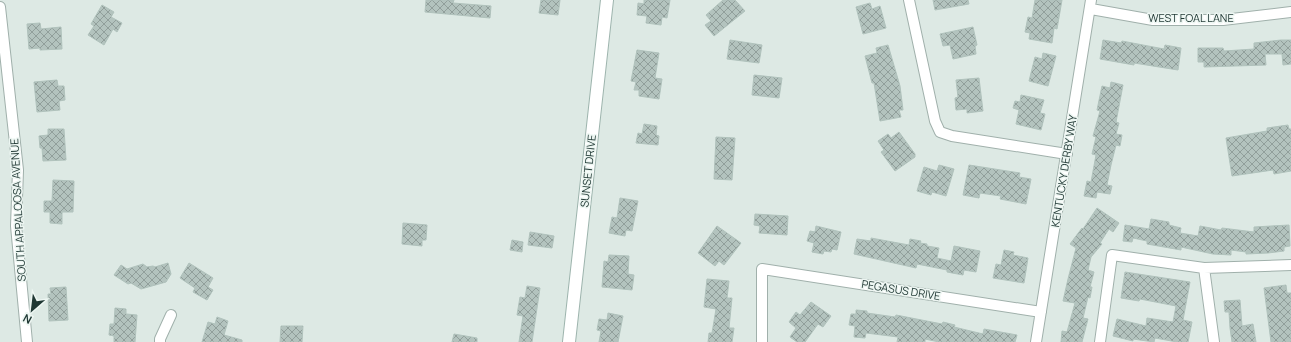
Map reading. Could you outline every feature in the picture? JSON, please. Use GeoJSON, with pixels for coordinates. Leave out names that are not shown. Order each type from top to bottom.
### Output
{"type":"FeatureCollection","features":[{"type":"Feature","properties":{"kind":"main road","name":"SUNSET DRIVE"},"geometry":{"type":"LineString","coordinates":[[569,342],[607,0]]}},
{"type":"Feature","properties":{"kind":"street"},"geometry":{"type":"LineString","coordinates":[[909,0],[935,121],[940,132],[952,136],[1067,154]]}},
{"type":"Feature","properties":{"kind":"street","name":"WEST FOAL LANE"},"geometry":{"type":"LineString","coordinates":[[1091,4],[1153,20],[1222,20],[1291,12]]}},
{"type":"Feature","properties":{"kind":"street","name":"KENTUCKY DERBY WAY"},"geometry":{"type":"LineString","coordinates":[[1036,342],[1091,4]]}},
{"type":"Feature","properties":{"kind":"street","name":"SOUTH APPALOOSA AVENUE"},"geometry":{"type":"LineString","coordinates":[[0,7],[18,170],[16,226],[27,342]]}},
{"type":"Feature","properties":{"kind":"street"},"geometry":{"type":"LineString","coordinates":[[1100,342],[1112,255],[1204,268],[1291,265]]}},
{"type":"Feature","properties":{"kind":"street"},"geometry":{"type":"LineString","coordinates":[[1204,268],[1214,342]]}},
{"type":"Feature","properties":{"kind":"street","name":"PEGASUS DRIVE"},"geometry":{"type":"LineString","coordinates":[[762,342],[762,269],[1041,312]]}},
{"type":"Feature","properties":{"kind":"street"},"geometry":{"type":"LineString","coordinates":[[160,342],[171,315]]}},
{"type":"Feature","properties":{"kind":"building"},"geometry":{"type":"Polygon","coordinates":[[[426,0],[454,0],[453,3],[491,6],[490,18],[425,12],[426,0]]]}},
{"type":"Feature","properties":{"kind":"building"},"geometry":{"type":"Polygon","coordinates":[[[541,0],[560,0],[558,15],[539,13],[541,0]]]}},
{"type":"Feature","properties":{"kind":"building"},"geometry":{"type":"Polygon","coordinates":[[[644,0],[670,0],[667,18],[662,17],[661,25],[646,23],[647,16],[637,15],[638,3],[644,4],[644,0]]]}},
{"type":"Feature","properties":{"kind":"building"},"geometry":{"type":"Polygon","coordinates":[[[723,0],[735,0],[745,11],[714,36],[705,25],[711,21],[706,15],[723,0]]]}},
{"type":"Feature","properties":{"kind":"building"},"geometry":{"type":"Polygon","coordinates":[[[933,0],[968,0],[969,4],[935,10],[933,0]]]}},
{"type":"Feature","properties":{"kind":"building"},"geometry":{"type":"Polygon","coordinates":[[[1035,0],[1062,0],[1057,29],[1054,28],[1052,43],[1029,39],[1030,33],[1025,32],[1028,17],[1032,18],[1035,0]]]}},
{"type":"Feature","properties":{"kind":"building"},"geometry":{"type":"Polygon","coordinates":[[[870,3],[872,9],[880,6],[886,28],[863,34],[856,7],[870,3]]]}},
{"type":"Feature","properties":{"kind":"building"},"geometry":{"type":"Polygon","coordinates":[[[102,5],[114,12],[111,17],[122,23],[117,32],[113,29],[104,45],[88,35],[94,26],[91,24],[102,5]]]}},
{"type":"Feature","properties":{"kind":"building"},"geometry":{"type":"Polygon","coordinates":[[[40,23],[41,29],[61,27],[62,49],[29,49],[27,24],[40,23]]]}},
{"type":"Feature","properties":{"kind":"building"},"geometry":{"type":"Polygon","coordinates":[[[973,27],[977,45],[975,46],[976,54],[953,59],[950,45],[943,46],[940,34],[973,27]]]}},
{"type":"Feature","properties":{"kind":"building"},"geometry":{"type":"Polygon","coordinates":[[[730,40],[762,45],[759,63],[727,59],[730,40]]]}},
{"type":"Feature","properties":{"kind":"building"},"geometry":{"type":"Polygon","coordinates":[[[1103,40],[1121,43],[1122,41],[1164,49],[1165,45],[1181,48],[1178,70],[1100,59],[1103,40]]]}},
{"type":"Feature","properties":{"kind":"building"},"geometry":{"type":"Polygon","coordinates":[[[1291,40],[1291,64],[1283,65],[1282,54],[1265,54],[1266,65],[1204,67],[1204,62],[1198,62],[1198,48],[1223,48],[1224,51],[1254,49],[1254,43],[1291,40]]]}},
{"type":"Feature","properties":{"kind":"building"},"geometry":{"type":"Polygon","coordinates":[[[888,45],[900,86],[903,110],[899,110],[901,117],[880,121],[874,83],[872,83],[865,56],[877,53],[876,48],[888,45]]]}},
{"type":"Feature","properties":{"kind":"building"},"geometry":{"type":"Polygon","coordinates":[[[637,50],[659,53],[655,78],[662,79],[659,99],[639,96],[639,90],[634,90],[636,82],[631,81],[637,50]]]}},
{"type":"Feature","properties":{"kind":"building"},"geometry":{"type":"Polygon","coordinates":[[[1043,53],[1056,56],[1048,86],[1029,81],[1035,57],[1042,59],[1043,53]]]}},
{"type":"Feature","properties":{"kind":"building"},"geometry":{"type":"Polygon","coordinates":[[[754,75],[782,78],[779,98],[752,95],[754,75]]]}},
{"type":"Feature","properties":{"kind":"building"},"geometry":{"type":"Polygon","coordinates":[[[979,78],[983,111],[967,113],[967,109],[956,110],[955,98],[958,97],[956,80],[979,78]]]}},
{"type":"Feature","properties":{"kind":"building"},"geometry":{"type":"Polygon","coordinates":[[[57,80],[58,86],[64,86],[65,100],[59,101],[60,110],[37,112],[34,82],[57,80]]]}},
{"type":"Feature","properties":{"kind":"building"},"geometry":{"type":"Polygon","coordinates":[[[1111,82],[1123,85],[1116,122],[1119,123],[1116,134],[1122,135],[1120,146],[1116,145],[1107,185],[1112,186],[1110,194],[1097,192],[1096,198],[1084,196],[1087,181],[1091,182],[1096,155],[1092,154],[1096,137],[1093,136],[1100,111],[1097,110],[1102,86],[1110,88],[1111,82]]]}},
{"type":"Feature","properties":{"kind":"building"},"geometry":{"type":"Polygon","coordinates":[[[1021,95],[1044,100],[1040,113],[1045,114],[1041,130],[1016,124],[1019,110],[1013,108],[1015,101],[1020,102],[1021,95]]]}},
{"type":"Feature","properties":{"kind":"building"},"geometry":{"type":"Polygon","coordinates":[[[644,124],[657,126],[656,135],[659,136],[658,145],[636,143],[638,133],[642,134],[644,124]]]}},
{"type":"Feature","properties":{"kind":"building"},"geometry":{"type":"Polygon","coordinates":[[[1288,125],[1289,129],[1291,129],[1291,171],[1274,174],[1273,170],[1232,176],[1226,138],[1267,131],[1267,128],[1288,125]]]}},
{"type":"Feature","properties":{"kind":"building"},"geometry":{"type":"Polygon","coordinates":[[[48,129],[64,129],[66,160],[43,161],[39,136],[48,135],[48,129]]]}},
{"type":"Feature","properties":{"kind":"building"},"geometry":{"type":"Polygon","coordinates":[[[899,132],[915,154],[915,157],[895,171],[881,152],[884,150],[878,141],[888,134],[891,138],[899,132]]]}},
{"type":"Feature","properties":{"kind":"building"},"geometry":{"type":"Polygon","coordinates":[[[716,137],[735,138],[732,180],[714,179],[716,137]]]}},
{"type":"Feature","properties":{"kind":"building"},"geometry":{"type":"Polygon","coordinates":[[[939,165],[954,169],[946,196],[932,192],[931,195],[917,191],[924,167],[937,171],[939,165]]]}},
{"type":"Feature","properties":{"kind":"building"},"geometry":{"type":"Polygon","coordinates":[[[969,165],[1020,173],[1019,177],[1031,179],[1026,204],[1000,199],[1001,196],[980,193],[979,198],[963,195],[969,165]]]}},
{"type":"Feature","properties":{"kind":"building"},"geometry":{"type":"Polygon","coordinates":[[[53,180],[74,181],[73,212],[62,212],[62,224],[50,223],[50,212],[44,212],[44,201],[52,201],[53,180]]]}},
{"type":"Feature","properties":{"kind":"building"},"geometry":{"type":"Polygon","coordinates":[[[620,198],[638,201],[632,231],[626,230],[625,236],[609,233],[612,217],[617,218],[620,198]]]}},
{"type":"Feature","properties":{"kind":"building"},"geometry":{"type":"Polygon","coordinates":[[[1097,208],[1119,223],[1113,232],[1109,229],[1100,243],[1102,244],[1091,257],[1088,270],[1094,272],[1090,287],[1092,287],[1090,298],[1088,297],[1083,318],[1088,319],[1082,342],[1061,342],[1062,331],[1067,332],[1075,303],[1063,301],[1076,248],[1070,244],[1082,228],[1083,229],[1097,208]]]}},
{"type":"Feature","properties":{"kind":"building"},"geometry":{"type":"Polygon","coordinates":[[[755,214],[788,216],[787,235],[759,233],[760,226],[754,225],[755,214]]]}},
{"type":"Feature","properties":{"kind":"building"},"geometry":{"type":"Polygon","coordinates":[[[1151,219],[1169,222],[1169,225],[1181,228],[1180,233],[1198,236],[1200,226],[1221,230],[1222,228],[1254,232],[1254,227],[1289,225],[1290,246],[1284,247],[1284,251],[1268,253],[1246,254],[1246,252],[1231,250],[1231,255],[1213,254],[1181,247],[1181,250],[1147,244],[1147,241],[1133,238],[1132,242],[1123,241],[1125,225],[1149,229],[1151,219]]]}},
{"type":"Feature","properties":{"kind":"building"},"geometry":{"type":"Polygon","coordinates":[[[403,223],[427,225],[426,240],[422,240],[422,246],[402,244],[403,223]]]}},
{"type":"Feature","properties":{"kind":"building"},"geometry":{"type":"Polygon","coordinates":[[[717,226],[741,243],[724,265],[719,261],[715,266],[698,253],[717,226]]]}},
{"type":"Feature","properties":{"kind":"building"},"geometry":{"type":"Polygon","coordinates":[[[816,226],[841,232],[837,250],[832,249],[831,252],[824,251],[823,254],[812,252],[814,243],[807,241],[810,231],[815,232],[816,226]]]}},
{"type":"Feature","properties":{"kind":"building"},"geometry":{"type":"Polygon","coordinates":[[[530,232],[554,236],[552,248],[528,245],[530,232]]]}},
{"type":"Feature","properties":{"kind":"building"},"geometry":{"type":"Polygon","coordinates":[[[871,238],[909,245],[910,239],[921,241],[920,243],[927,244],[927,246],[939,248],[937,258],[951,261],[954,246],[980,251],[976,272],[964,270],[963,275],[917,264],[916,268],[854,254],[857,239],[871,241],[871,238]]]}},
{"type":"Feature","properties":{"kind":"building"},"geometry":{"type":"Polygon","coordinates":[[[512,240],[523,242],[522,252],[510,250],[512,240]]]}},
{"type":"Feature","properties":{"kind":"building"},"geometry":{"type":"Polygon","coordinates":[[[1004,250],[1014,252],[1013,255],[1028,258],[1024,283],[993,278],[996,264],[1001,265],[1004,250]]]}},
{"type":"Feature","properties":{"kind":"building"},"geometry":{"type":"Polygon","coordinates":[[[609,255],[629,256],[628,274],[634,275],[632,290],[602,287],[604,261],[608,262],[609,255]]]}},
{"type":"Feature","properties":{"kind":"building"},"geometry":{"type":"Polygon","coordinates":[[[168,263],[171,274],[166,282],[141,289],[131,283],[128,284],[114,275],[121,265],[127,269],[143,264],[147,267],[155,267],[168,263]]]}},
{"type":"Feature","properties":{"kind":"building"},"geometry":{"type":"Polygon","coordinates":[[[189,263],[213,278],[208,287],[213,290],[207,300],[193,292],[195,288],[180,278],[189,263]]]}},
{"type":"Feature","properties":{"kind":"building"},"geometry":{"type":"Polygon","coordinates":[[[1125,272],[1190,282],[1183,320],[1192,322],[1188,342],[1177,342],[1155,338],[1154,342],[1133,339],[1133,341],[1113,336],[1117,319],[1146,326],[1147,318],[1173,322],[1176,306],[1140,299],[1139,301],[1121,298],[1125,272]]]}},
{"type":"Feature","properties":{"kind":"building"},"geometry":{"type":"Polygon","coordinates":[[[707,279],[729,281],[727,298],[732,298],[729,328],[734,328],[732,342],[708,342],[709,333],[712,333],[716,309],[704,307],[707,279]]]}},
{"type":"Feature","properties":{"kind":"building"},"geometry":{"type":"Polygon","coordinates":[[[1286,285],[1287,293],[1291,293],[1291,342],[1271,342],[1264,288],[1286,285]]]}},
{"type":"Feature","properties":{"kind":"building"},"geometry":{"type":"Polygon","coordinates":[[[527,286],[540,288],[532,342],[519,342],[523,316],[517,315],[520,297],[525,298],[527,286]]]}},
{"type":"Feature","properties":{"kind":"building"},"geometry":{"type":"Polygon","coordinates":[[[66,287],[68,320],[49,321],[48,294],[51,294],[50,288],[66,287]]]}},
{"type":"Feature","properties":{"kind":"building"},"geometry":{"type":"Polygon","coordinates":[[[1240,300],[1242,326],[1253,324],[1256,342],[1232,342],[1229,312],[1225,312],[1224,301],[1240,300]]]}},
{"type":"Feature","properties":{"kind":"building"},"geometry":{"type":"Polygon","coordinates":[[[811,302],[831,316],[823,327],[818,324],[805,342],[797,342],[790,337],[796,328],[789,322],[796,312],[800,315],[811,302]]]}},
{"type":"Feature","properties":{"kind":"building"},"geometry":{"type":"Polygon","coordinates":[[[115,308],[126,309],[126,314],[137,315],[135,342],[114,342],[114,336],[109,335],[110,324],[114,324],[115,308]]]}},
{"type":"Feature","properties":{"kind":"building"},"geometry":{"type":"Polygon","coordinates":[[[856,310],[895,317],[896,315],[942,324],[943,322],[955,325],[954,327],[983,334],[984,329],[1017,335],[1015,342],[939,342],[925,339],[925,342],[897,342],[898,337],[866,333],[865,338],[854,337],[855,326],[849,325],[851,314],[856,314],[856,310]]]}},
{"type":"Feature","properties":{"kind":"building"},"geometry":{"type":"Polygon","coordinates":[[[608,313],[623,316],[618,342],[599,342],[601,331],[597,330],[599,319],[607,320],[608,313]]]}},
{"type":"Feature","properties":{"kind":"building"},"geometry":{"type":"Polygon","coordinates":[[[217,317],[228,321],[224,335],[242,340],[242,342],[202,342],[208,322],[215,324],[217,317]]]}},
{"type":"Feature","properties":{"kind":"building"},"geometry":{"type":"Polygon","coordinates":[[[281,326],[303,326],[302,342],[280,342],[281,326]]]}},
{"type":"Feature","properties":{"kind":"building"},"geometry":{"type":"Polygon","coordinates":[[[454,334],[477,338],[477,342],[452,342],[454,334]]]}}]}
